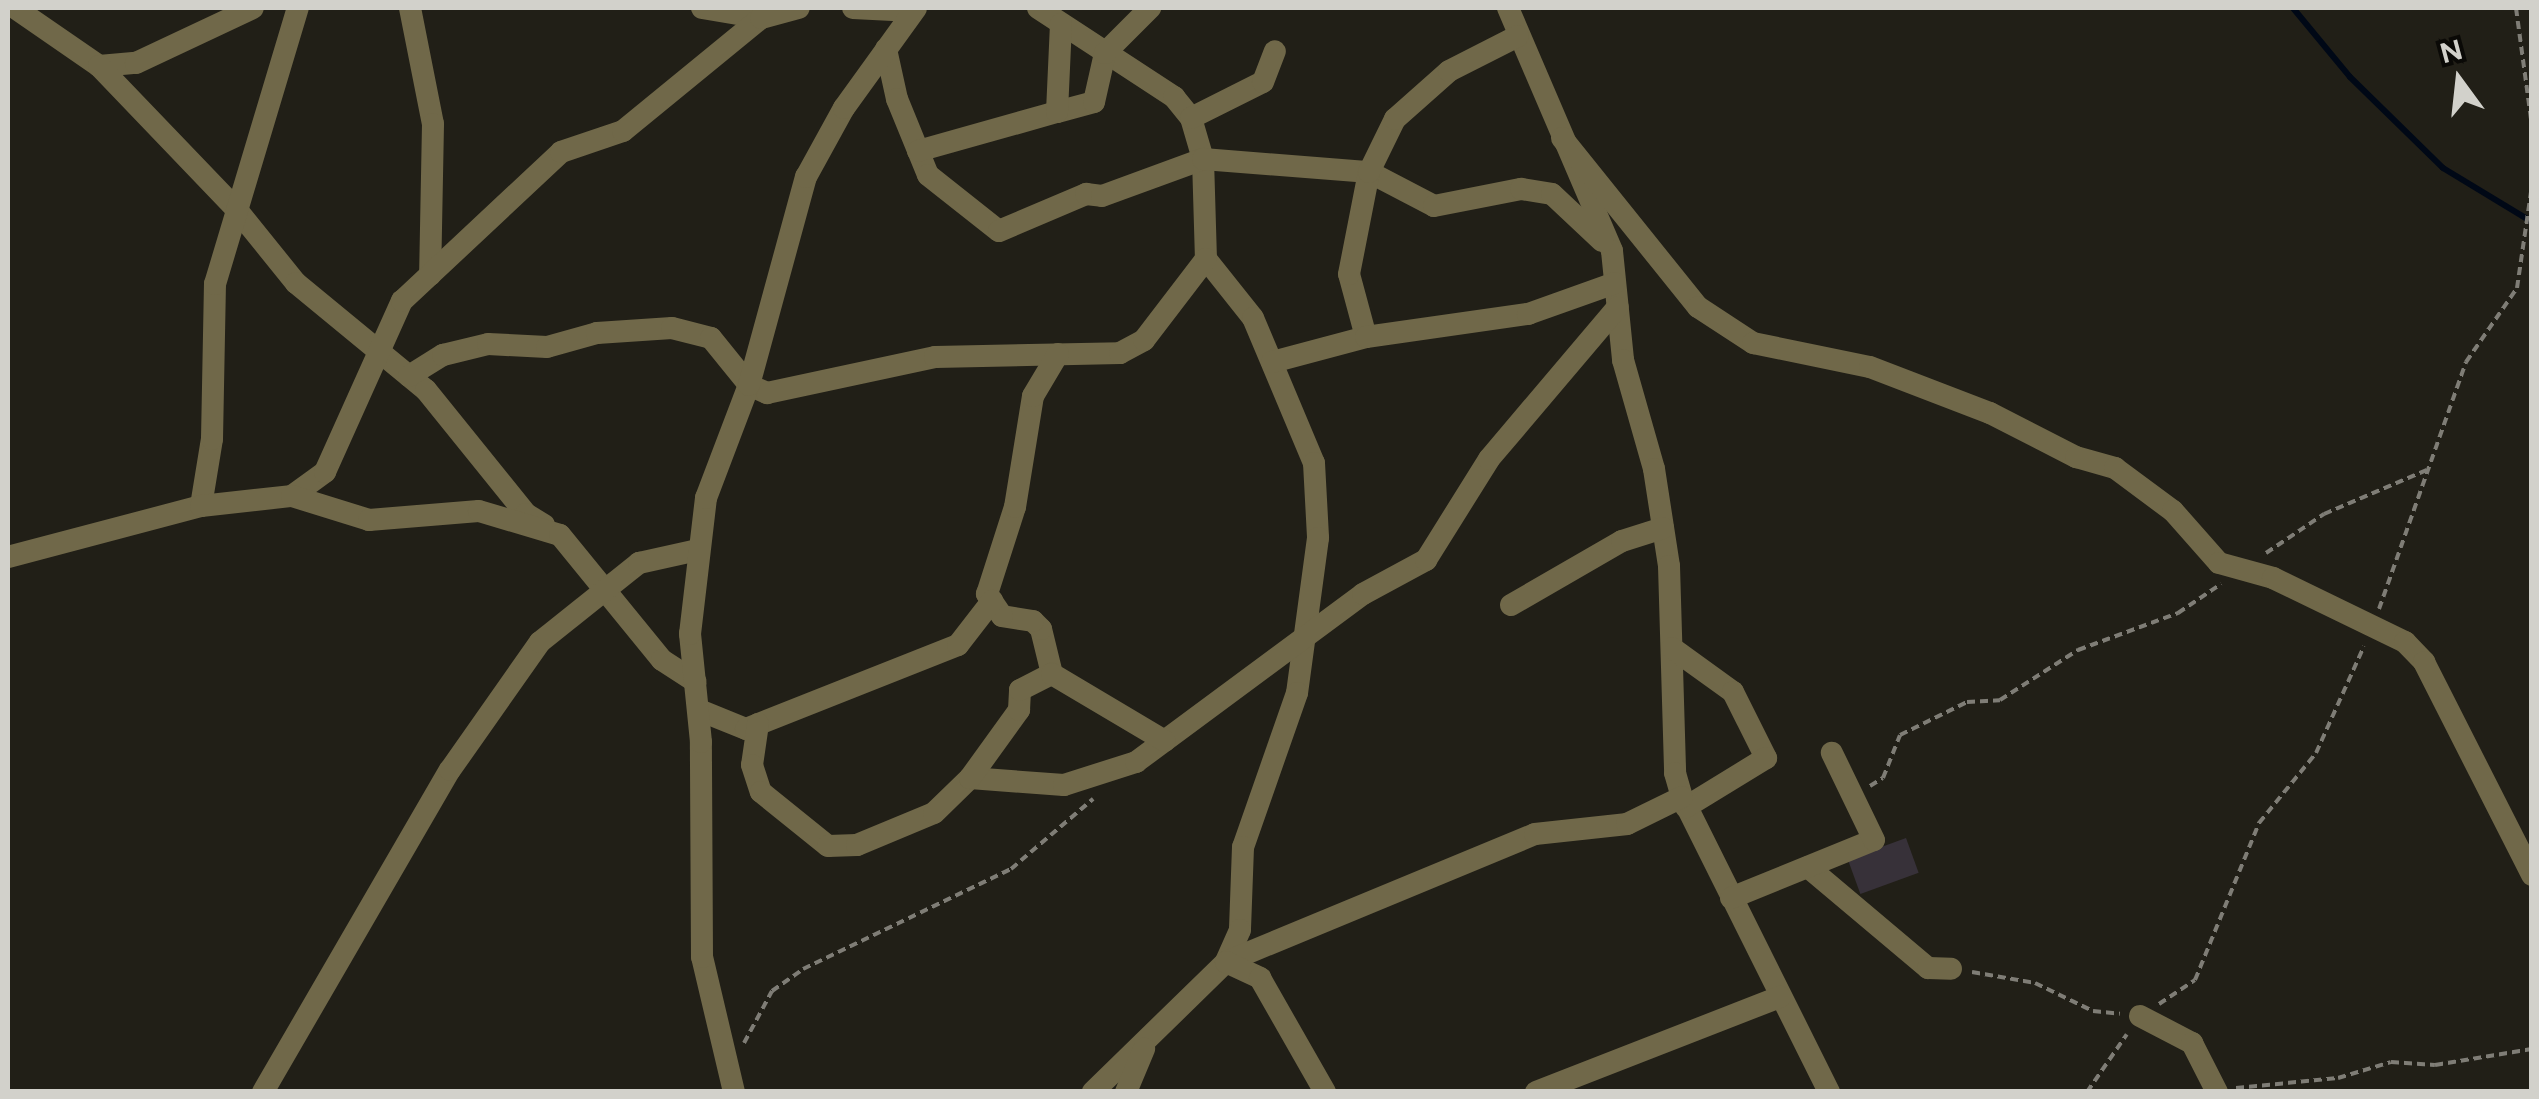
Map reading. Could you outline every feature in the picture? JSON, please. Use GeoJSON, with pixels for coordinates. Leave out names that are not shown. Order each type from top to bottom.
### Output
{"type":"FeatureCollection","features":[{"type":"Feature","properties":{"kind":"street"},"geometry":{"type":"LineString","coordinates":[[16,8],[99,66],[237,210],[296,283],[409,376],[526,514],[560,535],[662,660],[696,682]]}},
{"type":"Feature","properties":{"kind":"street"},"geometry":{"type":"LineString","coordinates":[[99,66],[136,63],[253,8]]}},
{"type":"Feature","properties":{"kind":"street"},"geometry":{"type":"LineString","coordinates":[[201,506],[212,438],[215,284],[298,8]]}},
{"type":"Feature","properties":{"kind":"street"},"geometry":{"type":"LineString","coordinates":[[410,8],[432,124],[430,275]]}},
{"type":"Feature","properties":{"kind":"street"},"geometry":{"type":"LineString","coordinates":[[702,8],[761,18],[799,8]]}},
{"type":"Feature","properties":{"kind":"street"},"geometry":{"type":"LineString","coordinates":[[854,8],[915,9]]}},
{"type":"Feature","properties":{"kind":"street"},"geometry":{"type":"LineString","coordinates":[[1038,8],[1174,97],[1191,118],[1203,160],[1206,259],[1254,318],[1314,463],[1318,538],[1297,693],[1242,847],[1240,930],[1226,962]]}},
{"type":"Feature","properties":{"kind":"street"},"geometry":{"type":"LineString","coordinates":[[918,151],[1094,102],[1105,52],[1150,8]]}},
{"type":"Feature","properties":{"kind":"street"},"geometry":{"type":"LineString","coordinates":[[1508,8],[1612,250],[1623,360],[1654,469],[1662,528],[1684,802],[1828,1092]]}},
{"type":"Feature","properties":{"kind":"street"},"geometry":{"type":"LineString","coordinates":[[734,1092],[724,1064],[702,958],[699,710],[690,634],[698,550],[716,465],[749,385],[806,177],[915,9]]}},
{"type":"Feature","properties":{"kind":"street"},"geometry":{"type":"LineString","coordinates":[[292,496],[325,472],[402,301],[561,152],[623,131],[761,18]]}},
{"type":"Feature","properties":{"kind":"street"},"geometry":{"type":"LineString","coordinates":[[1058,112],[1061,24]]}},
{"type":"Feature","properties":{"kind":"street"},"geometry":{"type":"LineString","coordinates":[[1366,337],[1349,274],[1369,172],[1394,119],[1449,70],[1518,36]]}},
{"type":"Feature","properties":{"kind":"street"},"geometry":{"type":"LineString","coordinates":[[886,49],[928,175],[999,232],[1086,194],[1102,196],[1203,160],[1369,172],[1434,206],[1522,188],[1552,194],[1612,250]]}},
{"type":"Feature","properties":{"kind":"street"},"geometry":{"type":"LineString","coordinates":[[1191,118],[1264,82],[1276,51]]}},
{"type":"Feature","properties":{"kind":"street"},"geometry":{"type":"LineString","coordinates":[[1562,138],[1698,307],[1754,343],[1870,367],[1990,413],[2076,457],[2116,468],[2172,511],[2218,563],[2405,642],[2424,662],[2532,875]]}},
{"type":"Feature","properties":{"kind":"street"},"geometry":{"type":"LineString","coordinates":[[409,376],[443,355],[488,344],[546,347],[597,332],[672,328],[711,338],[749,385],[768,393],[935,357],[1120,353],[1144,340],[1206,259]]}},
{"type":"Feature","properties":{"kind":"street"},"geometry":{"type":"LineString","coordinates":[[1272,362],[1366,337],[1528,314],[1616,295]]}},
{"type":"Feature","properties":{"kind":"street"},"geometry":{"type":"LineString","coordinates":[[970,778],[1064,785],[1136,762],[1303,643],[1363,594],[1426,560],[1488,459],[1616,295]]}},
{"type":"Feature","properties":{"kind":"street"},"geometry":{"type":"LineString","coordinates":[[1058,354],[1033,396],[1016,507],[987,594],[1002,616],[1033,620],[1040,630],[1052,674],[1165,741]]}},
{"type":"Feature","properties":{"kind":"street"},"geometry":{"type":"LineString","coordinates":[[8,557],[201,506],[292,496],[369,520],[479,511],[560,535]]}},
{"type":"Feature","properties":{"kind":"street"},"geometry":{"type":"LineString","coordinates":[[1511,605],[1622,541],[1662,528]]}},
{"type":"Feature","properties":{"kind":"street"},"geometry":{"type":"LineString","coordinates":[[262,1092],[450,770],[540,642],[639,564],[698,550]]}},
{"type":"Feature","properties":{"kind":"street"},"geometry":{"type":"LineString","coordinates":[[699,710],[746,729],[958,645],[992,601]]}},
{"type":"Feature","properties":{"kind":"street"},"geometry":{"type":"LineString","coordinates":[[1093,1092],[1226,962],[1535,834],[1627,824],[1684,802],[1766,758],[1733,692],[1672,648]]}},
{"type":"Feature","properties":{"kind":"street"},"geometry":{"type":"LineString","coordinates":[[758,724],[752,765],[761,792],[828,846],[857,845],[934,813],[970,778],[1019,710],[1020,690],[1052,674]]}},
{"type":"Feature","properties":{"kind":"street"},"geometry":{"type":"LineString","coordinates":[[1731,898],[1874,840],[1832,753]]}},
{"type":"Feature","properties":{"kind":"street"},"geometry":{"type":"LineString","coordinates":[[1808,867],[1928,968],[1951,969]]}},
{"type":"Feature","properties":{"kind":"street"},"geometry":{"type":"LineString","coordinates":[[1226,962],[1244,965],[1260,978],[1324,1092]]}},
{"type":"Feature","properties":{"kind":"street"},"geometry":{"type":"LineString","coordinates":[[1536,1092],[1780,997]]}},
{"type":"Feature","properties":{"kind":"street"},"geometry":{"type":"LineString","coordinates":[[2140,1016],[2192,1043],[2217,1091]]}},
{"type":"Feature","properties":{"kind":"street"},"geometry":{"type":"LineString","coordinates":[[1126,1092],[1150,1036]]}},
{"type":"Feature","properties":{"kind":"path"},"geometry":{"type":"LineString","coordinates":[[2516,8],[2532,126]]}},
{"type":"Feature","properties":{"kind":"path"},"geometry":{"type":"LineString","coordinates":[[2087,1092],[2140,1016],[2195,980],[2259,824],[2316,753],[2373,627],[2466,362],[2517,288],[2532,185]]}},
{"type":"Feature","properties":{"kind":"path"},"geometry":{"type":"LineString","coordinates":[[1852,795],[1884,778],[1900,735],[1966,702],[2000,700],[2078,650],[2178,613],[2324,514],[2429,469]]}},
{"type":"Feature","properties":{"kind":"path"},"geometry":{"type":"LineString","coordinates":[[724,1064],[744,1043],[772,991],[803,969],[1012,869],[1094,797]]}},
{"type":"Feature","properties":{"kind":"path"},"geometry":{"type":"LineString","coordinates":[[1951,969],[2035,983],[2093,1011],[2140,1016]]}},
{"type":"Feature","properties":{"kind":"path"},"geometry":{"type":"LineString","coordinates":[[2217,1091],[2338,1078],[2390,1062],[2436,1065],[2532,1049]]}},
{"type":"Feature","properties":{"kind":"building"},"geometry":{"type":"Polygon","coordinates":[[[1906,838],[1919,873],[1860,894],[1848,859],[1906,838]]]}},
{"type":"Feature","properties":{"kind":"waterway"},"geometry":{"type":"LineString","coordinates":[[2293,8],[2350,77],[2443,168],[2532,222]]}}]}
